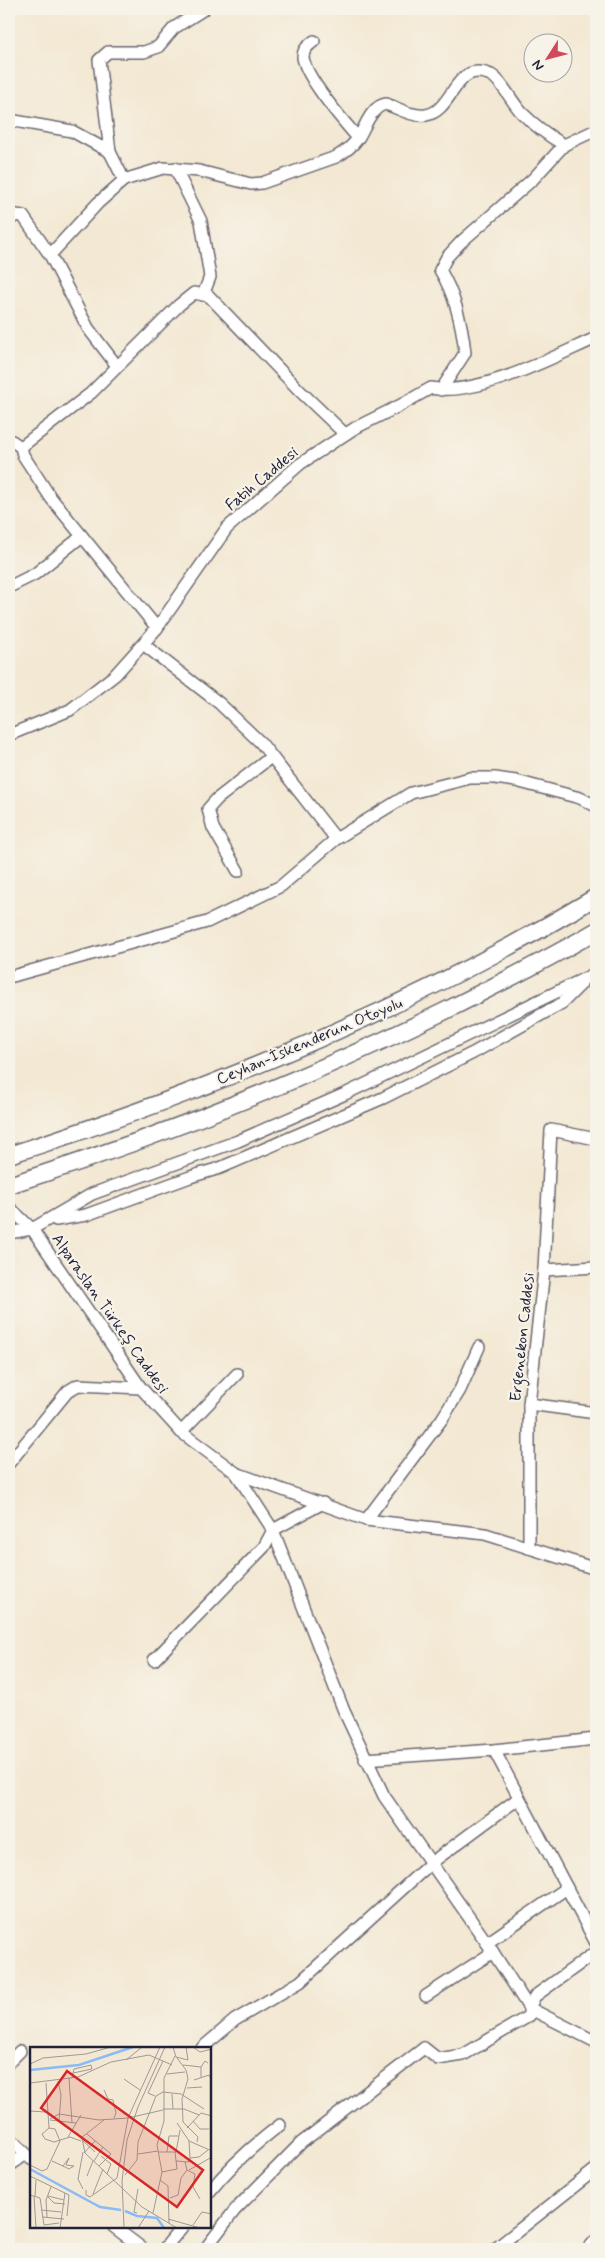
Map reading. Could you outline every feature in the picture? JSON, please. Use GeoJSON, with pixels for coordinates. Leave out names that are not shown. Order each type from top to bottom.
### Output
{"type":"FeatureCollection","features":[{"type":"Feature","properties":{"kind":"highway","name":"Ceyhan-İskenderun Otoyolu"},"geometry":{"type":"LineString","coordinates":[[9,1155],[82,1132],[158,1103],[366,1018],[467,968],[596,897]]}},
{"type":"Feature","properties":{"kind":"highway","name":"Ceyhan-İskenderun Otoyolu"},"geometry":{"type":"LineString","coordinates":[[12,1184],[168,1130],[283,1085],[369,1048],[480,994],[596,931]]}},
{"type":"Feature","properties":{"kind":"street"},"geometry":{"type":"LineString","coordinates":[[124,180],[110,152],[99,60],[108,52],[144,52],[158,47],[174,28],[204,9]]}},
{"type":"Feature","properties":{"kind":"street"},"geometry":{"type":"LineString","coordinates":[[314,41],[306,47],[303,57],[309,71],[325,96],[358,138]]}},
{"type":"Feature","properties":{"kind":"street"},"geometry":{"type":"LineString","coordinates":[[50,255],[98,203],[124,180],[163,168],[174,168],[199,171],[250,184],[262,183],[336,157],[348,150],[358,138],[373,113],[381,105],[386,104],[419,116],[428,115],[437,109],[464,76],[480,71],[493,76],[521,112],[542,131],[564,145]]}},
{"type":"Feature","properties":{"kind":"street"},"geometry":{"type":"LineString","coordinates":[[9,120],[72,131],[110,152]]}},
{"type":"Feature","properties":{"kind":"street"},"geometry":{"type":"LineString","coordinates":[[440,390],[465,353],[462,323],[448,283],[440,270],[447,257],[461,242],[533,179],[564,145],[596,130]]}},
{"type":"Feature","properties":{"kind":"street"},"geometry":{"type":"LineString","coordinates":[[174,168],[201,221],[210,277],[203,295]]}},
{"type":"Feature","properties":{"kind":"street"},"geometry":{"type":"LineString","coordinates":[[9,220],[16,215],[23,216],[50,255],[88,328],[117,366]]}},
{"type":"Feature","properties":{"kind":"street"},"geometry":{"type":"LineString","coordinates":[[157,628],[51,498],[13,441],[91,393],[179,305],[194,293],[209,296],[300,391],[345,434]]}},
{"type":"Feature","properties":{"kind":"street","name":"Fatih Caddesi"},"geometry":{"type":"LineString","coordinates":[[9,735],[70,710],[115,675],[157,628],[227,528],[300,464],[345,434],[431,388],[440,390],[466,388],[503,377],[596,338]]}},
{"type":"Feature","properties":{"kind":"street"},"geometry":{"type":"LineString","coordinates":[[9,587],[35,574],[82,536]]}},
{"type":"Feature","properties":{"kind":"street"},"geometry":{"type":"LineString","coordinates":[[143,644],[219,703],[261,743],[336,839]]}},
{"type":"Feature","properties":{"kind":"street"},"geometry":{"type":"LineString","coordinates":[[238,871],[212,828],[208,809],[216,798],[271,756]]}},
{"type":"Feature","properties":{"kind":"street"},"geometry":{"type":"LineString","coordinates":[[9,977],[207,922],[281,886],[336,839],[411,793],[470,778],[516,781],[580,798],[596,806]]}},
{"type":"Feature","properties":{"kind":"street"},"geometry":{"type":"LineString","coordinates":[[9,1233],[32,1229],[92,1194],[238,1141],[345,1094],[592,976]]}},
{"type":"Feature","properties":{"kind":"street"},"geometry":{"type":"LineString","coordinates":[[47,1221],[86,1216],[190,1177],[220,1168],[384,1098],[473,1053],[562,1003],[592,976]]}},
{"type":"Feature","properties":{"kind":"street","name":"Ergenekon Caddesi"},"geometry":{"type":"LineString","coordinates":[[529,1548],[529,1404],[544,1270],[551,1130],[596,1139]]}},
{"type":"Feature","properties":{"kind":"street","name":"Alparaslan Türkeş Caddesi"},"geometry":{"type":"LineString","coordinates":[[9,1207],[32,1229],[141,1388],[181,1432],[236,1474]]}},
{"type":"Feature","properties":{"kind":"street"},"geometry":{"type":"LineString","coordinates":[[544,1270],[596,1268]]}},
{"type":"Feature","properties":{"kind":"street"},"geometry":{"type":"LineString","coordinates":[[366,1520],[442,1419],[460,1390],[479,1348]]}},
{"type":"Feature","properties":{"kind":"street"},"geometry":{"type":"LineString","coordinates":[[181,1432],[237,1374]]}},
{"type":"Feature","properties":{"kind":"street"},"geometry":{"type":"LineString","coordinates":[[9,1463],[68,1391],[78,1385],[141,1388]]}},
{"type":"Feature","properties":{"kind":"street"},"geometry":{"type":"LineString","coordinates":[[529,1404],[596,1414]]}},
{"type":"Feature","properties":{"kind":"street"},"geometry":{"type":"LineString","coordinates":[[236,1474],[366,1520],[485,1534],[596,1569]]}},
{"type":"Feature","properties":{"kind":"street"},"geometry":{"type":"LineString","coordinates":[[236,1474],[273,1530],[340,1702],[384,1796],[490,1947],[529,2008],[596,2042]]}},
{"type":"Feature","properties":{"kind":"street"},"geometry":{"type":"LineString","coordinates":[[154,1660],[264,1547],[273,1530],[322,1503]]}},
{"type":"Feature","properties":{"kind":"street"},"geometry":{"type":"LineString","coordinates":[[365,1758],[494,1750],[596,1739]]}},
{"type":"Feature","properties":{"kind":"street"},"geometry":{"type":"LineString","coordinates":[[494,1750],[596,1943]]}},
{"type":"Feature","properties":{"kind":"street"},"geometry":{"type":"LineString","coordinates":[[203,2047],[235,2020],[300,1982],[431,1863],[519,1798]]}},
{"type":"Feature","properties":{"kind":"street"},"geometry":{"type":"LineString","coordinates":[[426,1996],[567,1888]]}},
{"type":"Feature","properties":{"kind":"street"},"geometry":{"type":"LineString","coordinates":[[205,2249],[236,2210],[301,2143],[405,2061],[424,2048],[438,2059],[463,2055],[529,2016],[529,2008],[534,1996],[596,1952]]}},
{"type":"Feature","properties":{"kind":"street"},"geometry":{"type":"LineString","coordinates":[[9,2062],[20,2051]]}},
{"type":"Feature","properties":{"kind":"street"},"geometry":{"type":"LineString","coordinates":[[211,2190],[228,2169],[251,2147],[280,2124]]}},
{"type":"Feature","properties":{"kind":"street"},"geometry":{"type":"LineString","coordinates":[[9,2137],[29,2156],[9,2166]]}},
{"type":"Feature","properties":{"kind":"street"},"geometry":{"type":"LineString","coordinates":[[495,2249],[596,2169]]}},
{"type":"Feature","properties":{"kind":"street"},"geometry":{"type":"LineString","coordinates":[[115,2228],[142,2249]]}},
{"type":"Feature","properties":{"kind":"street"},"geometry":{"type":"LineString","coordinates":[[164,2249],[181,2228]]}},
{"type":"Feature","properties":{"kind":"street"},"geometry":{"type":"LineString","coordinates":[[588,2249],[596,2240]]}}]}
